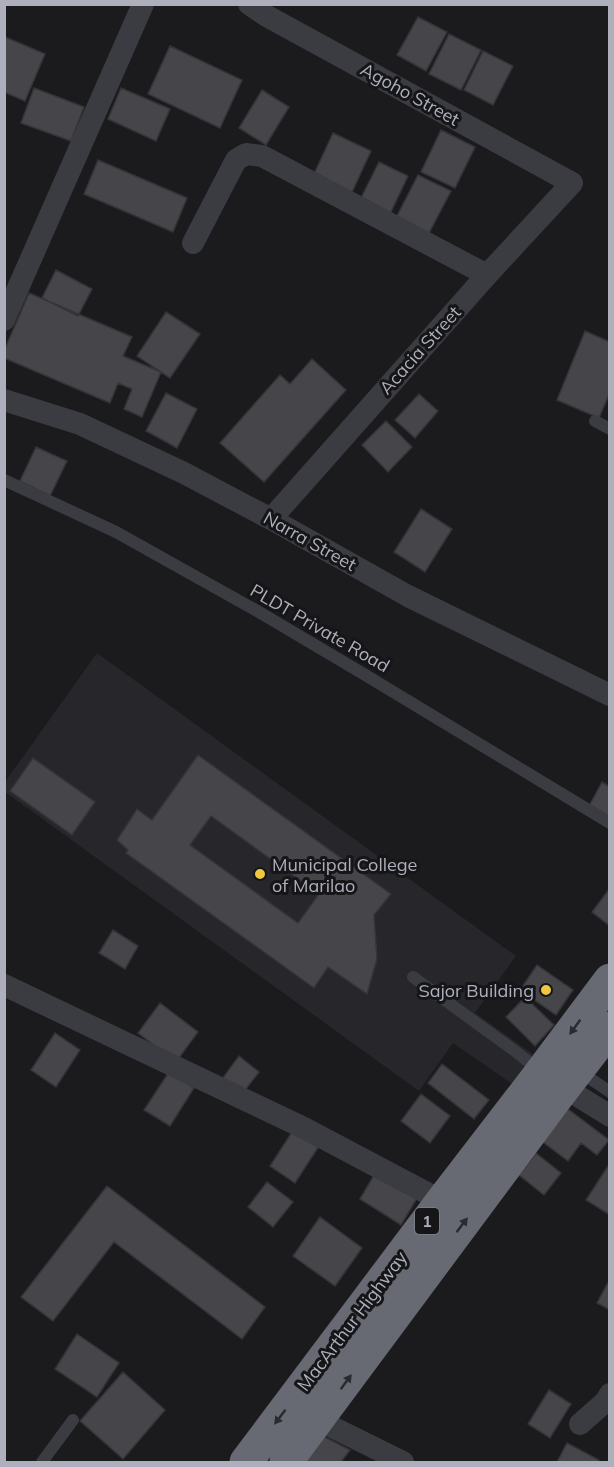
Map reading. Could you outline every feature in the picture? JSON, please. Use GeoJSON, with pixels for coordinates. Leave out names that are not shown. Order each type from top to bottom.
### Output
{"type":"FeatureCollection","features":[{"type":"Feature","properties":{"kind":"highway","name":"MacArthur Highway"},"geometry":{"type":"LineString","coordinates":[[286,1462],[554,1101],[561,1077],[609,980]]}},
{"type":"Feature","properties":{"kind":"highway","name":"MacArthur Highway"},"geometry":{"type":"LineString","coordinates":[[246,1462],[442,1201],[609,1029]]}},
{"type":"Feature","properties":{"kind":"street"},"geometry":{"type":"LineString","coordinates":[[4,320],[143,4]]}},
{"type":"Feature","properties":{"kind":"street","name":"Agoho Street"},"geometry":{"type":"LineString","coordinates":[[261,8],[572,183]]}},
{"type":"Feature","properties":{"kind":"street"},"geometry":{"type":"LineString","coordinates":[[193,243],[236,160],[246,154],[262,156],[487,274]]}},
{"type":"Feature","properties":{"kind":"street","name":"Acacia Street"},"geometry":{"type":"LineString","coordinates":[[271,519],[487,274],[572,183]]}},
{"type":"Feature","properties":{"kind":"street","name":"Narra Street"},"geometry":{"type":"LineString","coordinates":[[4,400],[80,424],[184,473],[408,596],[609,695]]}},
{"type":"Feature","properties":{"kind":"street"},"geometry":{"type":"LineString","coordinates":[[4,986],[304,1128],[442,1201]]}},
{"type":"Feature","properties":{"kind":"street"},"geometry":{"type":"LineString","coordinates":[[561,1077],[609,1116]]}},
{"type":"Feature","properties":{"kind":"street"},"geometry":{"type":"LineString","coordinates":[[580,1424],[608,1400]]}},
{"type":"Feature","properties":{"kind":"street"},"geometry":{"type":"LineString","coordinates":[[318,1420],[402,1462]]}},
{"type":"Feature","properties":{"kind":"lane"},"geometry":{"type":"LineString","coordinates":[[595,421],[609,429]]}},
{"type":"Feature","properties":{"kind":"lane","name":"PLDT Private Road"},"geometry":{"type":"LineString","coordinates":[[4,480],[116,532],[259,612],[609,823]]}},
{"type":"Feature","properties":{"kind":"lane"},"geometry":{"type":"LineString","coordinates":[[413,977],[515,1051],[561,1077],[609,1092]]}},
{"type":"Feature","properties":{"kind":"lane"},"geometry":{"type":"LineString","coordinates":[[42,1462],[73,1420]]}},
{"type":"Feature","properties":{"kind":"shaded area","name":"Municipal College of Marilao"},"geometry":{"type":"Polygon","coordinates":[[[97,653],[516,956],[475,1013],[533,1054],[512,1084],[453,1043],[419,1091],[5,792],[5,782],[97,653]]]}},
{"type":"Feature","properties":{"kind":"building"},"geometry":{"type":"Polygon","coordinates":[[[418,17],[447,32],[426,71],[397,55],[418,17]]]}},
{"type":"Feature","properties":{"kind":"building"},"geometry":{"type":"Polygon","coordinates":[[[449,34],[481,50],[461,90],[429,74],[449,34]]]}},
{"type":"Feature","properties":{"kind":"building"},"geometry":{"type":"Polygon","coordinates":[[[5,37],[45,54],[25,101],[4,92],[5,37]]]}},
{"type":"Feature","properties":{"kind":"building"},"geometry":{"type":"Polygon","coordinates":[[[170,46],[242,80],[220,128],[148,94],[170,46]]]}},
{"type":"Feature","properties":{"kind":"building"},"geometry":{"type":"Polygon","coordinates":[[[483,51],[513,66],[493,105],[464,90],[483,51]]]}},
{"type":"Feature","properties":{"kind":"building"},"geometry":{"type":"Polygon","coordinates":[[[34,88],[84,107],[71,141],[21,123],[34,88]]]}},
{"type":"Feature","properties":{"kind":"building"},"geometry":{"type":"Polygon","coordinates":[[[121,88],[170,109],[156,141],[108,119],[121,88]]]}},
{"type":"Feature","properties":{"kind":"building"},"geometry":{"type":"Polygon","coordinates":[[[262,90],[289,107],[266,145],[239,128],[262,90]]]}},
{"type":"Feature","properties":{"kind":"building"},"geometry":{"type":"Polygon","coordinates":[[[441,130],[475,147],[455,188],[421,172],[441,130]]]}},
{"type":"Feature","properties":{"kind":"building"},"geometry":{"type":"Polygon","coordinates":[[[333,133],[371,151],[352,192],[314,174],[333,133]]]}},
{"type":"Feature","properties":{"kind":"building"},"geometry":{"type":"Polygon","coordinates":[[[98,160],[187,198],[173,232],[84,194],[98,160]]]}},
{"type":"Feature","properties":{"kind":"building"},"geometry":{"type":"Polygon","coordinates":[[[379,162],[408,176],[390,214],[360,200],[379,162]]]}},
{"type":"Feature","properties":{"kind":"building"},"geometry":{"type":"Polygon","coordinates":[[[418,175],[451,191],[428,235],[396,218],[418,175]]]}},
{"type":"Feature","properties":{"kind":"building"},"geometry":{"type":"Polygon","coordinates":[[[56,270],[92,289],[78,316],[42,298],[56,270]]]}},
{"type":"Feature","properties":{"kind":"building"},"geometry":{"type":"Polygon","coordinates":[[[29,293],[132,337],[123,356],[161,372],[142,417],[124,409],[132,389],[118,383],[110,403],[4,358],[4,351],[29,293]]]}},
{"type":"Feature","properties":{"kind":"building"},"geometry":{"type":"Polygon","coordinates":[[[166,312],[200,334],[170,378],[137,356],[166,312]]]}},
{"type":"Feature","properties":{"kind":"building"},"geometry":{"type":"Polygon","coordinates":[[[585,331],[610,342],[610,392],[599,418],[557,400],[585,331]]]}},
{"type":"Feature","properties":{"kind":"building"},"geometry":{"type":"Polygon","coordinates":[[[312,359],[346,390],[264,482],[220,443],[280,375],[290,384],[312,359]]]}},
{"type":"Feature","properties":{"kind":"building"},"geometry":{"type":"Polygon","coordinates":[[[166,393],[197,409],[177,448],[146,431],[166,393]]]}},
{"type":"Feature","properties":{"kind":"building"},"geometry":{"type":"Polygon","coordinates":[[[419,394],[438,411],[415,438],[395,420],[419,394]]]}},
{"type":"Feature","properties":{"kind":"building"},"geometry":{"type":"Polygon","coordinates":[[[386,421],[412,447],[388,472],[362,445],[386,421]]]}},
{"type":"Feature","properties":{"kind":"building"},"geometry":{"type":"Polygon","coordinates":[[[36,447],[67,461],[50,496],[20,481],[36,447]]]}},
{"type":"Feature","properties":{"kind":"building"},"geometry":{"type":"Polygon","coordinates":[[[421,509],[452,529],[425,572],[394,552],[421,509]]]}},
{"type":"Feature","properties":{"kind":"building"},"geometry":{"type":"Polygon","coordinates":[[[198,755],[391,894],[374,915],[377,959],[367,994],[328,967],[314,988],[126,853],[128,850],[117,840],[137,809],[152,820],[198,755]],[[211,816],[190,845],[298,923],[319,894],[211,816]]]}},
{"type":"Feature","properties":{"kind":"building"},"geometry":{"type":"Polygon","coordinates":[[[33,758],[95,802],[72,835],[10,791],[33,758]]]}},
{"type":"Feature","properties":{"kind":"building"},"geometry":{"type":"Polygon","coordinates":[[[602,782],[610,787],[610,819],[588,808],[602,782]]]}},
{"type":"Feature","properties":{"kind":"building"},"geometry":{"type":"Polygon","coordinates":[[[610,888],[610,926],[592,912],[610,888]]]}},
{"type":"Feature","properties":{"kind":"building"},"geometry":{"type":"Polygon","coordinates":[[[113,930],[138,946],[125,969],[99,953],[113,930]]]}},
{"type":"Feature","properties":{"kind":"building","name":"Sajor Building"},"geometry":{"type":"Polygon","coordinates":[[[537,965],[573,990],[556,1015],[520,990],[537,965]]]}},
{"type":"Feature","properties":{"kind":"building"},"geometry":{"type":"Polygon","coordinates":[[[525,997],[554,1025],[535,1046],[506,1017],[525,997]]]}},
{"type":"Feature","properties":{"kind":"building"},"geometry":{"type":"Polygon","coordinates":[[[160,1003],[198,1032],[176,1062],[138,1033],[160,1003]]]}},
{"type":"Feature","properties":{"kind":"building"},"geometry":{"type":"Polygon","coordinates":[[[55,1033],[80,1050],[56,1087],[31,1070],[55,1033]]]}},
{"type":"Feature","properties":{"kind":"building"},"geometry":{"type":"Polygon","coordinates":[[[239,1056],[259,1072],[242,1094],[222,1079],[239,1056]]]}},
{"type":"Feature","properties":{"kind":"building"},"geometry":{"type":"Polygon","coordinates":[[[442,1064],[489,1100],[474,1119],[428,1083],[442,1064]]]}},
{"type":"Feature","properties":{"kind":"building"},"geometry":{"type":"Polygon","coordinates":[[[169,1072],[194,1088],[170,1126],[144,1110],[169,1072]]]}},
{"type":"Feature","properties":{"kind":"building"},"geometry":{"type":"Polygon","coordinates":[[[421,1094],[450,1116],[430,1143],[401,1121],[421,1094]]]}},
{"type":"Feature","properties":{"kind":"building"},"geometry":{"type":"Polygon","coordinates":[[[564,1106],[609,1140],[597,1155],[581,1143],[568,1161],[539,1139],[564,1106]]]}},
{"type":"Feature","properties":{"kind":"building"},"geometry":{"type":"Polygon","coordinates":[[[294,1129],[319,1146],[295,1183],[270,1166],[294,1129]]]}},
{"type":"Feature","properties":{"kind":"building"},"geometry":{"type":"Polygon","coordinates":[[[536,1153],[561,1173],[544,1195],[519,1175],[536,1153]]]}},
{"type":"Feature","properties":{"kind":"building"},"geometry":{"type":"Polygon","coordinates":[[[610,1163],[610,1215],[586,1200],[610,1163]]]}},
{"type":"Feature","properties":{"kind":"building"},"geometry":{"type":"Polygon","coordinates":[[[377,1170],[419,1195],[401,1225],[360,1199],[377,1170]]]}},
{"type":"Feature","properties":{"kind":"building"},"geometry":{"type":"Polygon","coordinates":[[[267,1182],[293,1202],[273,1227],[248,1207],[267,1182]]]}},
{"type":"Feature","properties":{"kind":"building"},"geometry":{"type":"Polygon","coordinates":[[[107,1186],[265,1307],[242,1339],[114,1242],[53,1321],[21,1297],[107,1186]]]}},
{"type":"Feature","properties":{"kind":"building"},"geometry":{"type":"Polygon","coordinates":[[[320,1217],[362,1248],[335,1286],[293,1256],[320,1217]]]}},
{"type":"Feature","properties":{"kind":"building"},"geometry":{"type":"Polygon","coordinates":[[[610,1279],[610,1310],[597,1303],[610,1279]]]}},
{"type":"Feature","properties":{"kind":"building"},"geometry":{"type":"Polygon","coordinates":[[[77,1334],[119,1363],[97,1397],[55,1369],[77,1334]]]}},
{"type":"Feature","properties":{"kind":"building"},"geometry":{"type":"Polygon","coordinates":[[[123,1372],[165,1410],[123,1459],[80,1421],[123,1372]]]}},
{"type":"Feature","properties":{"kind":"building"},"geometry":{"type":"Polygon","coordinates":[[[549,1390],[571,1404],[550,1438],[528,1424],[549,1390]]]}},
{"type":"Feature","properties":{"kind":"building"},"geometry":{"type":"Polygon","coordinates":[[[321,1435],[350,1450],[341,1462],[302,1462],[321,1435]]]}},
{"type":"Feature","properties":{"kind":"building"},"geometry":{"type":"Polygon","coordinates":[[[567,1443],[599,1460],[598,1462],[557,1462],[567,1443]]]}},
{"type":"Feature","properties":{"kind":"place","name":"Municipal College of Marilao"},"geometry":{"type":"Point","coordinates":[260,874]}},
{"type":"Feature","properties":{"kind":"place","name":"Sajor Building"},"geometry":{"type":"Point","coordinates":[546,990]}}]}
